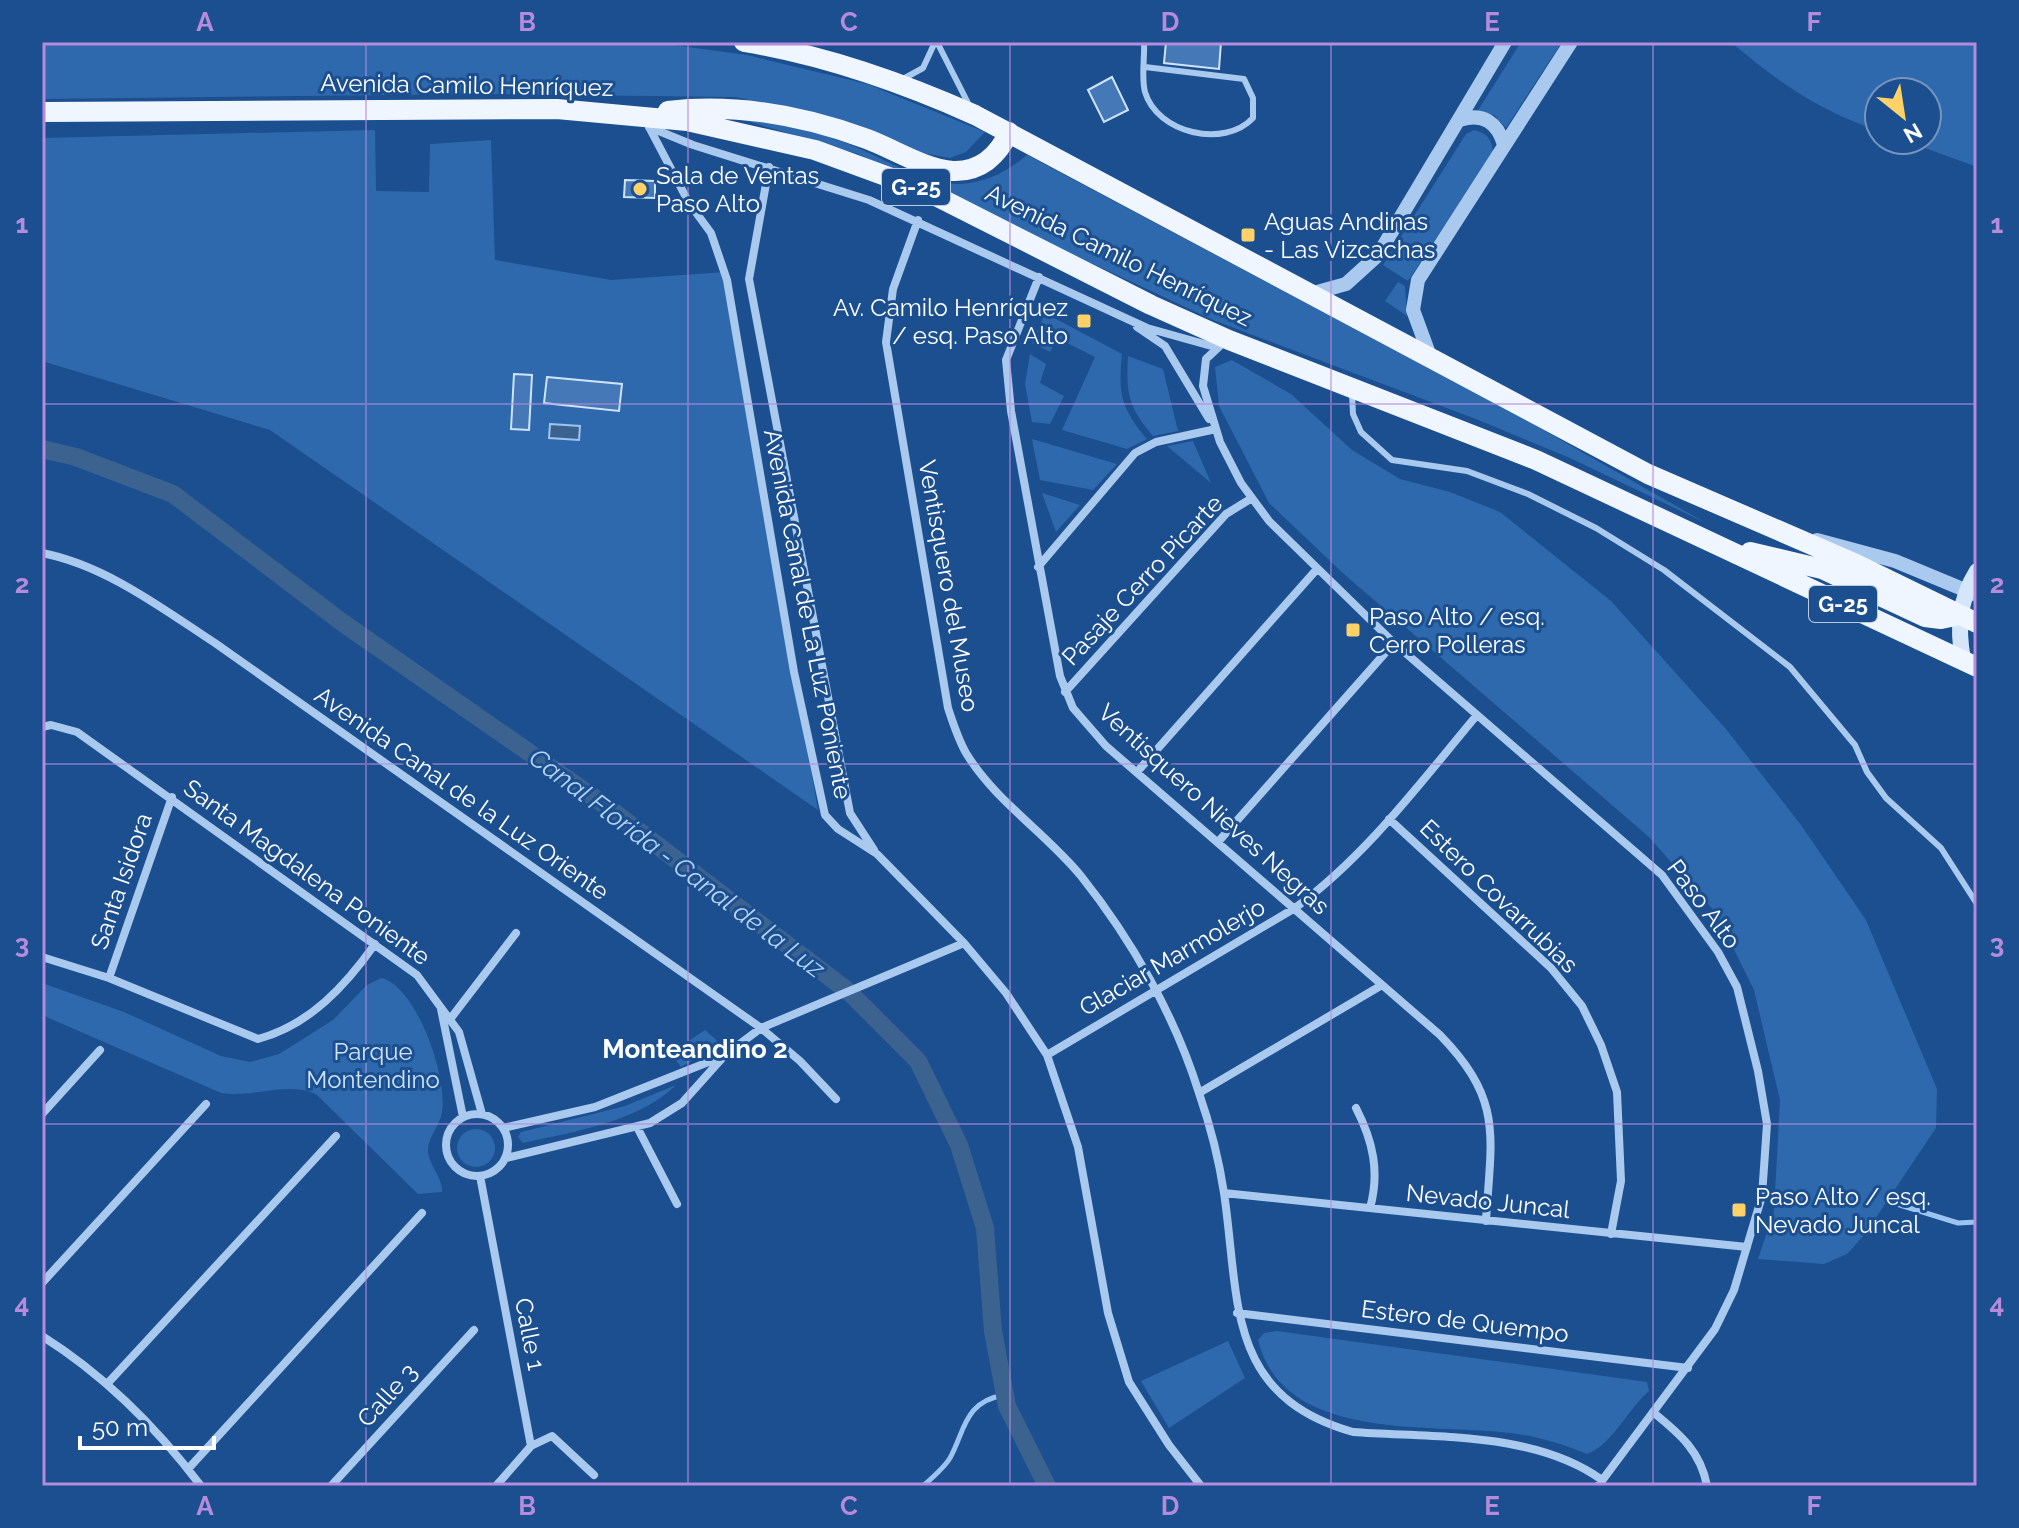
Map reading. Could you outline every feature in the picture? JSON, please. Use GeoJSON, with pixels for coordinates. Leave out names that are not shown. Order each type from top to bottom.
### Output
{"type":"FeatureCollection","features":[{"type":"Feature","properties":{"kind":"main road","name":"Avenida Camilo Henríquez"},"geometry":{"type":"LineString","coordinates":[[744,42],[829,61],[895,81],[975,115],[1683,492],[1971,615]]}},
{"type":"Feature","properties":{"kind":"main road"},"geometry":{"type":"LineString","coordinates":[[647,121],[713,108],[776,113],[853,134],[934,167],[953,171],[971,169],[988,161],[1009,132]]}},
{"type":"Feature","properties":{"kind":"main road","name":"Avenida Camilo Henríquez"},"geometry":{"type":"LineString","coordinates":[[42,112],[608,111],[647,121],[786,143],[884,173],[1222,343],[1352,386],[1536,460],[1970,663]]}},
{"type":"Feature","properties":{"kind":"main road"},"geometry":{"type":"LineString","coordinates":[[1722,547],[1822,569],[1925,617],[1941,619],[1971,615]]}},
{"type":"Feature","properties":{"kind":"main road"},"geometry":{"type":"LineString","coordinates":[[1970,663],[1972,592],[1977,571]]}},
{"type":"Feature","properties":{"kind":"street"},"geometry":{"type":"LineString","coordinates":[[1310,294],[1346,284],[1368,267],[1505,42]]}},
{"type":"Feature","properties":{"kind":"street"},"geometry":{"type":"LineString","coordinates":[[1431,360],[1415,319],[1415,290],[1571,42]]}},
{"type":"Feature","properties":{"kind":"street"},"geometry":{"type":"LineString","coordinates":[[1460,120],[1471,116],[1488,119],[1500,131],[1504,145]]}},
{"type":"Feature","properties":{"kind":"street"},"geometry":{"type":"LineString","coordinates":[[647,121],[693,145],[769,167],[918,220],[1147,328],[1222,343]]}},
{"type":"Feature","properties":{"kind":"street","name":"Avenida Canal de La Luz Poniente"},"geometry":{"type":"LineString","coordinates":[[647,121],[689,203],[711,233],[727,280],[794,672],[825,815],[838,829],[877,854],[964,943],[1006,993],[1047,1055],[1078,1147],[1108,1313],[1129,1382],[1201,1486]]}},
{"type":"Feature","properties":{"kind":"street"},"geometry":{"type":"LineString","coordinates":[[769,167],[749,279],[850,813],[877,854]]}},
{"type":"Feature","properties":{"kind":"street","name":"Ventisquero del Museo"},"geometry":{"type":"LineString","coordinates":[[918,220],[893,289],[886,342],[948,708],[965,752],[984,778],[1081,877],[1155,989],[1199,1093],[1224,1193],[1237,1313],[1251,1354],[1287,1402],[1331,1426],[1353,1432],[1538,1450],[1579,1463],[1600,1483]]}},
{"type":"Feature","properties":{"kind":"street","name":"Ventisquero Nieves Negras"},"geometry":{"type":"LineString","coordinates":[[1039,277],[1006,360],[1011,411],[1038,567],[1065,692],[1083,722],[1137,772],[1295,908],[1467,1063],[1484,1092],[1491,1122],[1486,1221]]}},
{"type":"Feature","properties":{"kind":"street","name":"Paso Alto"},"geometry":{"type":"LineString","coordinates":[[1124,317],[1165,346],[1216,429]]}},
{"type":"Feature","properties":{"kind":"street","name":"Paso Alto"},"geometry":{"type":"LineString","coordinates":[[1222,343],[1202,371],[1225,454],[1252,498],[1317,569],[1394,643],[1662,875],[1729,971],[1752,1044],[1767,1124],[1768,1155],[1762,1196],[1721,1316],[1688,1368],[1600,1483]]}},
{"type":"Feature","properties":{"kind":"street"},"geometry":{"type":"LineString","coordinates":[[1038,567],[1135,453],[1156,442],[1216,429]]}},
{"type":"Feature","properties":{"kind":"street","name":"Pasaje Cerro Picarte"},"geometry":{"type":"LineString","coordinates":[[1065,692],[1226,514],[1252,498]]}},
{"type":"Feature","properties":{"kind":"street","name":"Avenida Camilo Henríquez"},"geometry":{"type":"LineString","coordinates":[[1785,534],[1862,550],[1972,592]]}},
{"type":"Feature","properties":{"kind":"street","name":"Avenida Canal de la Luz Oriente"},"geometry":{"type":"LineString","coordinates":[[42,553],[102,575],[144,597],[215,643],[761,1028],[800,1061],[836,1099]]}},
{"type":"Feature","properties":{"kind":"street"},"geometry":{"type":"LineString","coordinates":[[1137,772],[1317,569]]}},
{"type":"Feature","properties":{"kind":"street"},"geometry":{"type":"LineString","coordinates":[[1218,842],[1394,643]]}},
{"type":"Feature","properties":{"kind":"street","name":"Glaciar Marmolerjo"},"geometry":{"type":"LineString","coordinates":[[1047,1055],[1295,908],[1354,860],[1477,715]]}},
{"type":"Feature","properties":{"kind":"street","name":"Santa Magdalena Poniente"},"geometry":{"type":"LineString","coordinates":[[42,727],[51,725],[77,732],[417,975],[459,1032],[482,1114]]}},
{"type":"Feature","properties":{"kind":"street","name":"Santa Isidora"},"geometry":{"type":"LineString","coordinates":[[109,978],[172,797]]}},
{"type":"Feature","properties":{"kind":"street","name":"Estero Covarrubias"},"geometry":{"type":"LineString","coordinates":[[1389,819],[1551,968],[1582,1006],[1601,1045],[1617,1092],[1621,1181],[1611,1234]]}},
{"type":"Feature","properties":{"kind":"street"},"geometry":{"type":"LineString","coordinates":[[451,1018],[516,933]]}},
{"type":"Feature","properties":{"kind":"street"},"geometry":{"type":"LineString","coordinates":[[506,1158],[650,1123],[682,1103],[725,1055],[761,1028],[964,943]]}},
{"type":"Feature","properties":{"kind":"street"},"geometry":{"type":"LineString","coordinates":[[42,957],[109,978],[258,1039],[269,1036],[326,1002],[350,979],[375,944]]}},
{"type":"Feature","properties":{"kind":"street"},"geometry":{"type":"LineString","coordinates":[[1199,1093],[1382,985]]}},
{"type":"Feature","properties":{"kind":"street"},"geometry":{"type":"LineString","coordinates":[[441,1008],[463,1117]]}},
{"type":"Feature","properties":{"kind":"street"},"geometry":{"type":"LineString","coordinates":[[42,1114],[100,1050]]}},
{"type":"Feature","properties":{"kind":"street"},"geometry":{"type":"LineString","coordinates":[[503,1128],[595,1107],[725,1055]]}},
{"type":"Feature","properties":{"kind":"street"},"geometry":{"type":"LineString","coordinates":[[42,1283],[206,1104]]}},
{"type":"Feature","properties":{"kind":"street"},"geometry":{"type":"LineString","coordinates":[[1356,1108],[1365,1126],[1376,1167],[1370,1208]]}},
{"type":"Feature","properties":{"kind":"street"},"geometry":{"type":"LineString","coordinates":[[482,1114],[503,1128],[508,1142],[506,1158],[500,1167],[480,1176],[457,1169],[445,1148],[453,1124],[463,1117],[482,1114]]}},
{"type":"Feature","properties":{"kind":"street"},"geometry":{"type":"LineString","coordinates":[[637,1127],[677,1204]]}},
{"type":"Feature","properties":{"kind":"street"},"geometry":{"type":"LineString","coordinates":[[107,1384],[336,1136]]}},
{"type":"Feature","properties":{"kind":"street","name":"Calle 1"},"geometry":{"type":"LineString","coordinates":[[480,1176],[531,1446]]}},
{"type":"Feature","properties":{"kind":"street","name":"Nevado Juncal"},"geometry":{"type":"LineString","coordinates":[[1224,1193],[1747,1247]]}},
{"type":"Feature","properties":{"kind":"street"},"geometry":{"type":"LineString","coordinates":[[188,1469],[422,1213]]}},
{"type":"Feature","properties":{"kind":"street","name":"Estero de Quempo"},"geometry":{"type":"LineString","coordinates":[[1237,1313],[1688,1368]]}},
{"type":"Feature","properties":{"kind":"street","name":"Calle 3"},"geometry":{"type":"LineString","coordinates":[[331,1486],[474,1330]]}},
{"type":"Feature","properties":{"kind":"street"},"geometry":{"type":"LineString","coordinates":[[42,1336],[107,1384],[164,1439],[201,1486]]}},
{"type":"Feature","properties":{"kind":"street"},"geometry":{"type":"LineString","coordinates":[[1654,1413],[1683,1438],[1699,1458],[1707,1486]]}},
{"type":"Feature","properties":{"kind":"street"},"geometry":{"type":"LineString","coordinates":[[496,1486],[531,1446],[552,1436],[594,1475]]}},
{"type":"Feature","properties":{"kind":"lane"},"geometry":{"type":"LineString","coordinates":[[895,81],[910,77],[923,68],[936,42]]}},
{"type":"Feature","properties":{"kind":"lane"},"geometry":{"type":"LineString","coordinates":[[936,42],[975,115]]}},
{"type":"Feature","properties":{"kind":"lane"},"geometry":{"type":"LineString","coordinates":[[1144,42],[1145,91],[1155,111],[1181,128],[1209,134],[1232,134],[1253,118],[1253,98],[1244,79],[1145,67]]}},
{"type":"Feature","properties":{"kind":"lane"},"geometry":{"type":"LineString","coordinates":[[1352,386],[1353,414],[1361,432],[1392,460],[1467,471],[1528,494],[1596,528],[1664,570],[1790,667],[1855,745],[1867,772],[1886,798],[1941,848],[1977,904]]}},
{"type":"Feature","properties":{"kind":"green space"},"geometry":{"type":"Polygon","coordinates":[[[1521,42],[1562,42],[1506,128],[1494,115],[1477,112],[1521,42]]]}},
{"type":"Feature","properties":{"kind":"green space"},"geometry":{"type":"Polygon","coordinates":[[[1731,42],[1976,42],[1977,167],[1943,155],[1943,76],[1863,76],[1863,125],[1800,94],[1731,42]]]}},
{"type":"Feature","properties":{"kind":"green space"},"geometry":{"type":"Polygon","coordinates":[[[42,44],[673,45],[747,55],[867,84],[985,132],[966,152],[950,158],[922,153],[791,108],[735,97],[481,94],[42,99],[42,44]]]}},
{"type":"Feature","properties":{"kind":"green space"},"geometry":{"type":"Polygon","coordinates":[[[740,119],[805,130],[945,183],[988,179],[1027,155],[1517,415],[1706,523],[1570,458],[1476,419],[1213,320],[858,154],[740,119]]]}},
{"type":"Feature","properties":{"kind":"green space"},"geometry":{"type":"Polygon","coordinates":[[[375,130],[376,191],[429,192],[430,144],[491,140],[495,260],[611,280],[725,272],[818,810],[270,430],[42,361],[42,138],[375,130]]]}},
{"type":"Feature","properties":{"kind":"green space"},"geometry":{"type":"Polygon","coordinates":[[[1474,130],[1488,137],[1493,152],[1408,281],[1383,265],[1466,134],[1474,130]]]}},
{"type":"Feature","properties":{"kind":"green space"},"geometry":{"type":"Polygon","coordinates":[[[1398,282],[1405,286],[1407,316],[1385,301],[1398,282]]]}},
{"type":"Feature","properties":{"kind":"green space"},"geometry":{"type":"Polygon","coordinates":[[[1045,313],[1122,354],[1123,400],[1147,439],[1127,449],[1062,430],[1095,357],[1057,338],[1050,352],[1032,343],[1045,313]]]}},
{"type":"Feature","properties":{"kind":"green space"},"geometry":{"type":"Polygon","coordinates":[[[1030,354],[1046,364],[1040,383],[1064,396],[1050,424],[1032,422],[1025,384],[1030,354]]]}},
{"type":"Feature","properties":{"kind":"green space"},"geometry":{"type":"Polygon","coordinates":[[[1128,356],[1163,369],[1178,431],[1153,436],[1138,416],[1128,390],[1128,356]]]}},
{"type":"Feature","properties":{"kind":"green space"},"geometry":{"type":"Polygon","coordinates":[[[1232,360],[1291,394],[1352,450],[1400,479],[1450,492],[1500,512],[1611,601],[1726,729],[1801,825],[1866,920],[1937,1089],[1936,1128],[1865,1234],[1847,1254],[1824,1264],[1758,1259],[1774,1211],[1780,1100],[1754,990],[1716,913],[1649,837],[1345,575],[1269,503],[1219,406],[1215,367],[1232,360]]]}},
{"type":"Feature","properties":{"kind":"green space"},"geometry":{"type":"Polygon","coordinates":[[[1032,439],[1117,464],[1093,490],[1040,480],[1032,439]]]}},
{"type":"Feature","properties":{"kind":"green space"},"geometry":{"type":"Polygon","coordinates":[[[1193,441],[1211,483],[1167,446],[1193,441]]]}},
{"type":"Feature","properties":{"kind":"green space"},"geometry":{"type":"Polygon","coordinates":[[[1042,493],[1080,505],[1056,532],[1042,493]]]}},
{"type":"Feature","properties":{"kind":"green space","name":"Parque Montendino"},"geometry":{"type":"Polygon","coordinates":[[[381,978],[407,998],[418,1015],[435,1057],[443,1097],[442,1112],[428,1152],[442,1192],[418,1194],[316,1094],[294,1089],[221,1093],[42,1015],[42,983],[124,1012],[221,1056],[250,1062],[279,1054],[333,1020],[367,985],[381,978]]]}},
{"type":"Feature","properties":{"kind":"green space"},"geometry":{"type":"Polygon","coordinates":[[[705,1030],[721,1044],[681,1067],[671,1053],[705,1030]]]}},
{"type":"Feature","properties":{"kind":"green space"},"geometry":{"type":"Polygon","coordinates":[[[676,1085],[643,1108],[604,1124],[523,1143],[518,1137],[521,1132],[625,1106],[676,1085]]]}},
{"type":"Feature","properties":{"kind":"green space"},"geometry":{"type":"Polygon","coordinates":[[[476,1129],[490,1134],[495,1148],[490,1162],[476,1167],[462,1162],[457,1148],[462,1134],[476,1129]]]}},
{"type":"Feature","properties":{"kind":"green space"},"geometry":{"type":"Polygon","coordinates":[[[1277,1331],[1647,1382],[1649,1391],[1612,1435],[1587,1454],[1520,1434],[1364,1421],[1328,1412],[1297,1397],[1273,1373],[1258,1340],[1264,1333],[1277,1331]]]}},
{"type":"Feature","properties":{"kind":"green space"},"geometry":{"type":"Polygon","coordinates":[[[1228,1341],[1245,1378],[1169,1428],[1141,1381],[1228,1341]]]}},
{"type":"Feature","properties":{"kind":"shaded area"},"geometry":{"type":"Polygon","coordinates":[[[550,424],[580,426],[579,440],[549,438],[550,424]]]}},
{"type":"Feature","properties":{"kind":"building"},"geometry":{"type":"Polygon","coordinates":[[[1166,42],[1221,42],[1219,69],[1164,63],[1166,42]]]}},
{"type":"Feature","properties":{"kind":"building"},"geometry":{"type":"Polygon","coordinates":[[[1112,77],[1128,110],[1104,122],[1088,90],[1112,77]]]}},
{"type":"Feature","properties":{"kind":"building","name":"Sala de Ventas Paso Alto"},"geometry":{"type":"Polygon","coordinates":[[[625,180],[655,181],[655,198],[624,197],[625,180]]]}},
{"type":"Feature","properties":{"kind":"building"},"geometry":{"type":"Polygon","coordinates":[[[514,374],[532,375],[529,430],[511,429],[514,374]]]}},
{"type":"Feature","properties":{"kind":"building"},"geometry":{"type":"Polygon","coordinates":[[[547,377],[622,384],[619,411],[544,403],[547,377]]]}},
{"type":"Feature","properties":{"kind":"waterway","name":"Canal Florida - Canal de la Luz"},"geometry":{"type":"LineString","coordinates":[[42,449],[76,457],[173,494],[343,623],[606,806],[849,992],[918,1061],[959,1145],[985,1228],[993,1331],[1007,1406],[1047,1486]]}},
{"type":"Feature","properties":{"kind":"waterway"},"geometry":{"type":"LineString","coordinates":[[1887,1201],[1958,1223],[1977,1222]]}},
{"type":"Feature","properties":{"kind":"waterway"},"geometry":{"type":"LineString","coordinates":[[923,1486],[950,1458],[974,1410],[991,1398],[1005,1395]]}},
{"type":"Feature","properties":{"kind":"place","name":"Sala de Ventas Paso Alto"},"geometry":{"type":"Point","coordinates":[640,189]}},
{"type":"Feature","properties":{"kind":"place","name":"Aguas Andinas - Las Vizcachas"},"geometry":{"type":"Point","coordinates":[1248,235]}},
{"type":"Feature","properties":{"kind":"place","name":"Av. Camilo Henríquez / esq. Paso Alto"},"geometry":{"type":"Point","coordinates":[1084,321]}},
{"type":"Feature","properties":{"kind":"place","name":"Paso Alto / esq. Cerro Polleras"},"geometry":{"type":"Point","coordinates":[1353,630]}},
{"type":"Feature","properties":{"kind":"place","name":"Paso Alto / esq. Nevado Juncal"},"geometry":{"type":"Point","coordinates":[1739,1210]}},
{"type":"Feature","properties":{"kind":"district","name":"Monteandino 2"},"geometry":{"type":"Point","coordinates":[695,1049]}}]}
